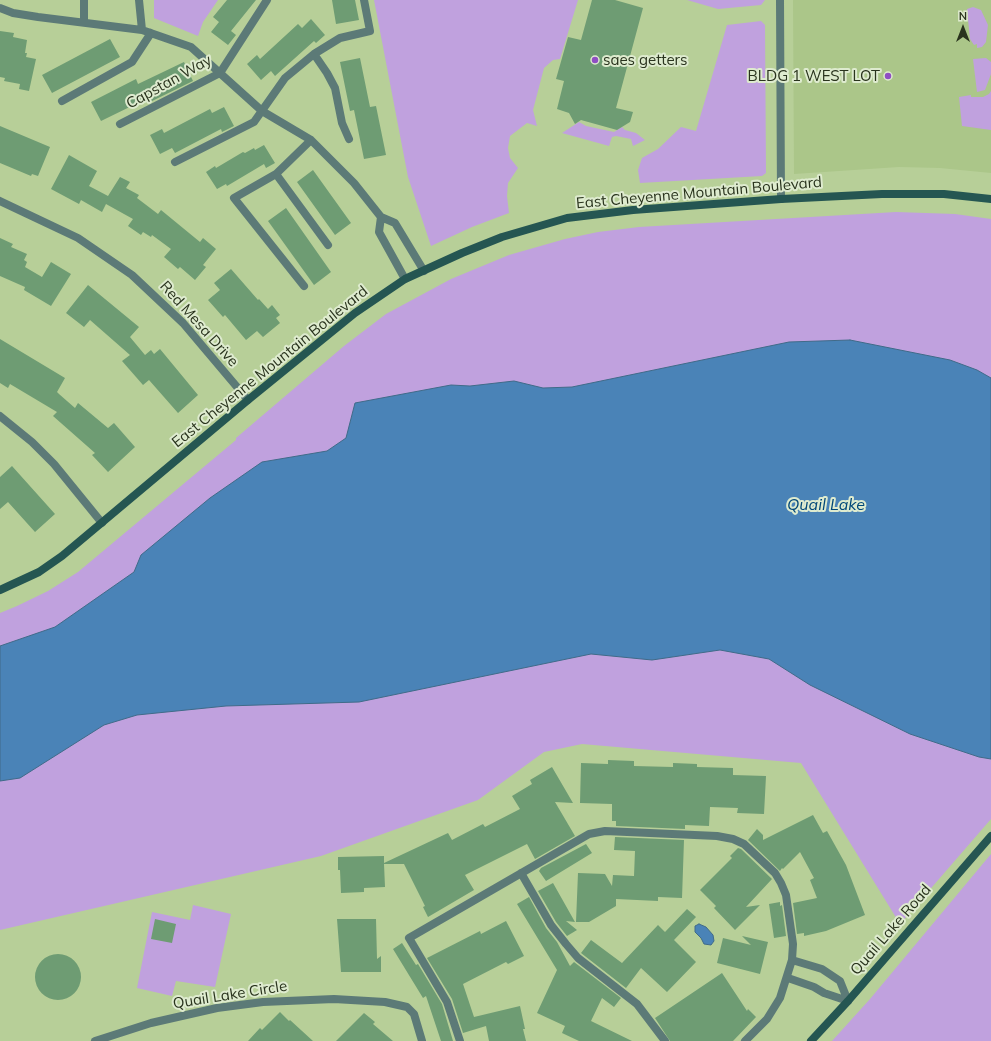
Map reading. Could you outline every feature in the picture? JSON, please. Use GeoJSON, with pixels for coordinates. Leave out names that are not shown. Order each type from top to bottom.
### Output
{"type":"FeatureCollection","features":[{"type":"Feature","properties":{"kind":"street"},"geometry":{"type":"LineString","coordinates":[[84,0],[84,21]]}},
{"type":"Feature","properties":{"kind":"street"},"geometry":{"type":"LineString","coordinates":[[140,0],[142,30]]}},
{"type":"Feature","properties":{"kind":"street","name":"Capstan Way"},"geometry":{"type":"LineString","coordinates":[[120,124],[220,73],[267,0]]}},
{"type":"Feature","properties":{"kind":"street"},"geometry":{"type":"LineString","coordinates":[[176,162],[254,122],[285,78],[314,54],[340,38],[370,31],[364,0]]}},
{"type":"Feature","properties":{"kind":"street"},"geometry":{"type":"LineString","coordinates":[[780,0],[780,199]]}},
{"type":"Feature","properties":{"kind":"street"},"geometry":{"type":"LineString","coordinates":[[0,8],[13,13],[38,17],[84,21],[142,30],[191,47],[262,110],[311,140],[354,183],[381,217],[395,223],[424,271]]}},
{"type":"Feature","properties":{"kind":"street"},"geometry":{"type":"LineString","coordinates":[[62,101],[132,62],[151,34]]}},
{"type":"Feature","properties":{"kind":"street"},"geometry":{"type":"LineString","coordinates":[[314,54],[328,73],[335,88],[342,123],[349,139]]}},
{"type":"Feature","properties":{"kind":"street"},"geometry":{"type":"LineString","coordinates":[[304,286],[234,198],[276,174],[311,140]]}},
{"type":"Feature","properties":{"kind":"street"},"geometry":{"type":"LineString","coordinates":[[276,174],[328,245]]}},
{"type":"Feature","properties":{"kind":"street","name":"East Cheyenne Mountain Boulevard"},"geometry":{"type":"LineString","coordinates":[[0,590],[45,568],[62,556],[248,400],[355,313],[406,279],[502,237],[567,218],[633,210],[780,199],[919,193],[944,194],[991,200]]}},
{"type":"Feature","properties":{"kind":"street","name":"Red Mesa Drive"},"geometry":{"type":"LineString","coordinates":[[0,201],[78,238],[132,275],[183,323],[248,400]]}},
{"type":"Feature","properties":{"kind":"street"},"geometry":{"type":"LineString","coordinates":[[381,217],[379,232],[406,279]]}},
{"type":"Feature","properties":{"kind":"street"},"geometry":{"type":"LineString","coordinates":[[0,416],[32,442],[54,464],[102,523]]}},
{"type":"Feature","properties":{"kind":"street"},"geometry":{"type":"LineString","coordinates":[[460,1041],[447,1002],[410,938],[520,873],[589,834],[598,831],[717,836],[733,839],[744,844],[775,873],[786,895],[794,944],[792,960],[788,978],[780,998],[767,1019],[745,1041]]}},
{"type":"Feature","properties":{"kind":"street","name":"Quail Lake Road"},"geometry":{"type":"LineString","coordinates":[[811,1041],[848,1001],[991,836]]}},
{"type":"Feature","properties":{"kind":"street"},"geometry":{"type":"LineString","coordinates":[[520,873],[551,925],[578,958],[637,1004],[665,1041]]}},
{"type":"Feature","properties":{"kind":"street"},"geometry":{"type":"LineString","coordinates":[[792,960],[822,969],[840,981],[848,1001]]}},
{"type":"Feature","properties":{"kind":"street"},"geometry":{"type":"LineString","coordinates":[[788,978],[848,1001]]}},
{"type":"Feature","properties":{"kind":"street","name":"Quail Lake Circle"},"geometry":{"type":"LineString","coordinates":[[94,1041],[151,1023],[217,1008],[263,1002],[334,999],[385,1002],[407,1008],[414,1014],[419,1026],[422,1041]]}},
{"type":"Feature","properties":{"kind":"shaded area"},"geometry":{"type":"Polygon","coordinates":[[[154,0],[218,0],[203,22],[198,36],[154,18],[154,0]]]}},
{"type":"Feature","properties":{"kind":"shaded area"},"geometry":{"type":"Polygon","coordinates":[[[374,0],[578,0],[560,59],[553,60],[544,68],[533,110],[537,126],[527,123],[510,136],[508,148],[510,158],[518,168],[508,183],[507,196],[509,213],[472,227],[431,246],[408,177],[374,0]]]}},
{"type":"Feature","properties":{"kind":"shaded area"},"geometry":{"type":"Polygon","coordinates":[[[687,0],[765,0],[761,5],[718,9],[687,0]]]}},
{"type":"Feature","properties":{"kind":"shaded area","name":"BLDG 1 WEST LOT"},"geometry":{"type":"Polygon","coordinates":[[[793,0],[991,0],[991,173],[940,168],[899,167],[794,174],[793,0]]]}},
{"type":"Feature","properties":{"kind":"shaded area"},"geometry":{"type":"Polygon","coordinates":[[[973,7],[981,10],[988,25],[986,42],[982,47],[977,48],[977,44],[974,45],[970,39],[967,9],[973,7]]]}},
{"type":"Feature","properties":{"kind":"shaded area"},"geometry":{"type":"Polygon","coordinates":[[[761,21],[765,25],[766,173],[762,176],[640,183],[638,170],[642,158],[658,149],[681,127],[696,131],[727,25],[761,21]]]}},
{"type":"Feature","properties":{"kind":"shaded area"},"geometry":{"type":"Polygon","coordinates":[[[986,58],[991,62],[991,74],[985,90],[977,92],[973,59],[986,58]]]}},
{"type":"Feature","properties":{"kind":"shaded area"},"geometry":{"type":"Polygon","coordinates":[[[991,91],[991,130],[962,126],[959,97],[971,95],[971,97],[983,97],[991,91]]]}},
{"type":"Feature","properties":{"kind":"shaded area"},"geometry":{"type":"Polygon","coordinates":[[[579,122],[586,126],[614,132],[622,127],[625,130],[636,133],[645,140],[633,146],[631,139],[616,136],[612,137],[609,146],[562,133],[579,122]]]}},
{"type":"Feature","properties":{"kind":"shaded area"},"geometry":{"type":"Polygon","coordinates":[[[896,212],[955,214],[991,219],[991,819],[900,924],[801,763],[582,744],[544,752],[478,800],[321,856],[0,930],[0,613],[48,591],[78,572],[236,440],[236,438],[344,346],[386,314],[451,279],[509,255],[565,239],[598,232],[639,227],[896,212]]]}},
{"type":"Feature","properties":{"kind":"shaded area"},"geometry":{"type":"Polygon","coordinates":[[[991,854],[991,1041],[832,1041],[870,999],[991,854]]]}},
{"type":"Feature","properties":{"kind":"shaded area"},"geometry":{"type":"Polygon","coordinates":[[[193,905],[231,914],[215,987],[176,981],[172,996],[137,988],[152,912],[190,920],[193,905]]]}},
{"type":"Feature","properties":{"kind":"water","name":"Quail Lake"},"geometry":{"type":"Polygon","coordinates":[[[850,340],[950,360],[977,370],[991,378],[991,759],[979,757],[910,734],[810,685],[769,659],[720,650],[652,660],[591,654],[359,702],[226,706],[137,715],[104,725],[20,778],[0,781],[0,646],[55,627],[134,572],[141,555],[210,498],[262,462],[327,451],[346,438],[355,403],[451,385],[470,386],[514,381],[543,388],[572,387],[789,342],[850,340]]]}},
{"type":"Feature","properties":{"kind":"water"},"geometry":{"type":"Polygon","coordinates":[[[699,924],[706,927],[713,935],[714,941],[711,945],[704,944],[695,932],[695,926],[699,924]]]}},
{"type":"Feature","properties":{"kind":"building"},"geometry":{"type":"Polygon","coordinates":[[[227,0],[256,0],[231,31],[236,35],[228,45],[211,32],[219,22],[213,17],[227,0]]]}},
{"type":"Feature","properties":{"kind":"building"},"geometry":{"type":"Polygon","coordinates":[[[332,0],[355,0],[359,20],[336,24],[332,0]]]}},
{"type":"Feature","properties":{"kind":"building","name":"saes getters"},"geometry":{"type":"Polygon","coordinates":[[[592,0],[615,0],[643,8],[616,108],[633,112],[630,122],[617,130],[581,120],[575,124],[569,113],[557,109],[564,81],[556,79],[568,37],[581,40],[592,0]]]}},
{"type":"Feature","properties":{"kind":"building"},"geometry":{"type":"Polygon","coordinates":[[[311,19],[325,35],[316,43],[314,41],[275,76],[271,71],[261,80],[247,64],[257,55],[260,59],[298,24],[302,28],[311,19]]]}},
{"type":"Feature","properties":{"kind":"building"},"geometry":{"type":"Polygon","coordinates":[[[0,31],[14,33],[13,37],[27,40],[25,53],[27,53],[26,57],[36,59],[29,91],[19,89],[20,84],[4,81],[5,78],[0,77],[0,31]]]}},
{"type":"Feature","properties":{"kind":"building"},"geometry":{"type":"Polygon","coordinates":[[[110,39],[120,57],[52,93],[42,75],[110,39]]]}},
{"type":"Feature","properties":{"kind":"building"},"geometry":{"type":"Polygon","coordinates":[[[360,58],[370,107],[376,106],[386,155],[364,159],[354,110],[350,111],[340,62],[360,58]]]}},
{"type":"Feature","properties":{"kind":"building"},"geometry":{"type":"Polygon","coordinates":[[[184,62],[193,81],[148,103],[146,99],[101,121],[91,102],[136,79],[138,84],[184,62]]]}},
{"type":"Feature","properties":{"kind":"building"},"geometry":{"type":"Polygon","coordinates":[[[224,107],[234,126],[222,132],[221,129],[175,153],[172,148],[160,154],[150,135],[162,129],[164,133],[210,109],[212,113],[224,107]]]}},
{"type":"Feature","properties":{"kind":"building"},"geometry":{"type":"Polygon","coordinates":[[[0,126],[50,147],[38,176],[32,174],[31,176],[0,163],[0,126]]]}},
{"type":"Feature","properties":{"kind":"building"},"geometry":{"type":"Polygon","coordinates":[[[264,145],[275,163],[266,168],[264,164],[227,186],[226,184],[217,189],[206,172],[215,166],[216,168],[243,152],[245,153],[254,148],[255,150],[264,145]]]}},
{"type":"Feature","properties":{"kind":"building"},"geometry":{"type":"Polygon","coordinates":[[[69,155],[97,171],[89,186],[108,196],[120,177],[130,182],[126,188],[139,195],[137,198],[158,214],[161,210],[200,242],[203,238],[216,249],[203,265],[206,267],[195,280],[180,267],[178,269],[164,257],[171,249],[152,235],[151,237],[143,232],[141,235],[128,226],[133,219],[106,204],[102,212],[81,200],[79,204],[51,189],[69,155]]]}},
{"type":"Feature","properties":{"kind":"building"},"geometry":{"type":"Polygon","coordinates":[[[313,170],[351,223],[335,235],[297,182],[313,170]]]}},
{"type":"Feature","properties":{"kind":"building"},"geometry":{"type":"Polygon","coordinates":[[[286,208],[331,272],[314,285],[268,221],[286,208]]]}},
{"type":"Feature","properties":{"kind":"building"},"geometry":{"type":"Polygon","coordinates":[[[0,238],[13,244],[11,247],[27,254],[24,260],[27,262],[25,267],[42,277],[51,262],[71,274],[51,306],[24,290],[25,287],[0,276],[0,238]]]}},
{"type":"Feature","properties":{"kind":"building"},"geometry":{"type":"Polygon","coordinates":[[[231,269],[258,300],[259,299],[268,309],[272,305],[280,315],[276,318],[280,323],[263,337],[257,331],[246,340],[225,315],[223,317],[208,300],[220,290],[214,283],[231,269]]]}},
{"type":"Feature","properties":{"kind":"building"},"geometry":{"type":"Polygon","coordinates":[[[88,285],[139,327],[130,337],[145,355],[151,350],[154,354],[160,349],[198,395],[178,413],[149,380],[143,385],[122,361],[130,355],[90,320],[84,327],[66,313],[88,285]]]}},
{"type":"Feature","properties":{"kind":"building"},"geometry":{"type":"Polygon","coordinates":[[[0,339],[65,378],[57,392],[59,394],[75,408],[78,403],[108,428],[114,423],[135,447],[108,472],[92,455],[95,453],[53,416],[57,412],[10,384],[8,388],[0,383],[0,339]]]}},
{"type":"Feature","properties":{"kind":"building"},"geometry":{"type":"Polygon","coordinates":[[[12,466],[55,514],[35,532],[8,502],[0,509],[0,477],[12,466]]]}},
{"type":"Feature","properties":{"kind":"building"},"geometry":{"type":"Polygon","coordinates":[[[608,760],[634,761],[634,766],[673,767],[673,763],[697,764],[697,767],[733,768],[733,775],[766,776],[764,814],[737,813],[738,808],[710,807],[709,826],[685,825],[685,829],[616,826],[616,821],[612,821],[612,804],[580,803],[581,763],[608,764],[608,760]]]}},
{"type":"Feature","properties":{"kind":"building"},"geometry":{"type":"Polygon","coordinates":[[[552,767],[573,803],[555,802],[575,836],[535,859],[527,844],[465,875],[474,890],[428,917],[423,907],[425,906],[404,864],[384,864],[385,887],[364,888],[364,892],[341,893],[338,857],[384,856],[384,863],[448,833],[452,840],[483,824],[485,827],[520,809],[512,796],[532,784],[530,780],[552,767]]]}},
{"type":"Feature","properties":{"kind":"building"},"geometry":{"type":"Polygon","coordinates":[[[813,815],[823,833],[827,831],[846,865],[865,915],[826,931],[804,936],[804,933],[797,934],[793,903],[817,898],[810,880],[814,878],[800,852],[780,871],[748,840],[757,829],[763,835],[763,840],[813,815]]]}},
{"type":"Feature","properties":{"kind":"building"},"geometry":{"type":"Polygon","coordinates":[[[615,837],[684,840],[682,898],[658,897],[658,901],[616,899],[616,906],[589,922],[576,922],[578,873],[605,874],[612,886],[613,875],[634,876],[635,851],[614,850],[615,837]]]}},
{"type":"Feature","properties":{"kind":"building"},"geometry":{"type":"Polygon","coordinates":[[[586,844],[592,853],[546,881],[539,871],[541,868],[586,844]]]}},
{"type":"Feature","properties":{"kind":"building"},"geometry":{"type":"Polygon","coordinates":[[[738,848],[741,849],[772,879],[746,907],[760,905],[735,930],[714,908],[716,906],[700,890],[732,858],[730,856],[738,848]]]}},
{"type":"Feature","properties":{"kind":"building"},"geometry":{"type":"Polygon","coordinates":[[[553,883],[575,922],[566,921],[577,930],[567,936],[556,922],[538,891],[553,883]]]}},
{"type":"Feature","properties":{"kind":"building"},"geometry":{"type":"Polygon","coordinates":[[[529,897],[546,928],[557,942],[570,966],[574,962],[621,998],[614,1007],[602,998],[591,1021],[632,1041],[579,1041],[562,1033],[565,1026],[537,1013],[557,970],[517,904],[529,897]]]}},
{"type":"Feature","properties":{"kind":"building"},"geometry":{"type":"Polygon","coordinates":[[[780,902],[780,906],[782,905],[786,936],[774,938],[769,904],[780,902]]]}},
{"type":"Feature","properties":{"kind":"building"},"geometry":{"type":"Polygon","coordinates":[[[687,909],[696,917],[674,940],[696,962],[667,992],[641,968],[626,988],[581,953],[591,940],[622,963],[658,925],[665,932],[687,909]]]}},
{"type":"Feature","properties":{"kind":"building"},"geometry":{"type":"Polygon","coordinates":[[[155,919],[176,924],[172,943],[151,939],[155,919]]]}},
{"type":"Feature","properties":{"kind":"building"},"geometry":{"type":"Polygon","coordinates":[[[337,919],[376,919],[377,959],[381,956],[381,972],[341,972],[337,919]]]}},
{"type":"Feature","properties":{"kind":"building"},"geometry":{"type":"Polygon","coordinates":[[[506,921],[524,956],[508,964],[506,962],[463,984],[474,1017],[520,1006],[526,1041],[489,1041],[486,1026],[463,1033],[452,999],[427,958],[480,931],[481,934],[506,921]]]}},
{"type":"Feature","properties":{"kind":"building"},"geometry":{"type":"Polygon","coordinates":[[[742,936],[768,942],[760,974],[717,963],[723,938],[751,945],[742,936]]]}},
{"type":"Feature","properties":{"kind":"building"},"geometry":{"type":"Polygon","coordinates":[[[402,943],[416,965],[418,964],[442,1004],[453,1041],[441,1041],[426,996],[423,998],[393,949],[402,943]]]}},
{"type":"Feature","properties":{"kind":"building"},"geometry":{"type":"Polygon","coordinates":[[[58,954],[71,958],[77,964],[81,977],[77,990],[71,996],[58,1000],[45,996],[39,990],[35,977],[39,964],[45,958],[58,954]]]}},
{"type":"Feature","properties":{"kind":"building"},"geometry":{"type":"Polygon","coordinates":[[[722,973],[747,1011],[748,1009],[756,1017],[733,1041],[670,1041],[655,1018],[722,973]]]}},
{"type":"Feature","properties":{"kind":"building"},"geometry":{"type":"Polygon","coordinates":[[[280,1012],[313,1041],[248,1041],[260,1028],[262,1030],[280,1012]]]}},
{"type":"Feature","properties":{"kind":"building"},"geometry":{"type":"Polygon","coordinates":[[[364,1013],[375,1022],[373,1024],[393,1041],[336,1041],[364,1013]]]}},
{"type":"Feature","properties":{"kind":"place","name":"saes getters"},"geometry":{"type":"Point","coordinates":[595,60]}},
{"type":"Feature","properties":{"kind":"place","name":"BLDG 1 WEST LOT"},"geometry":{"type":"Point","coordinates":[888,76]}}]}
